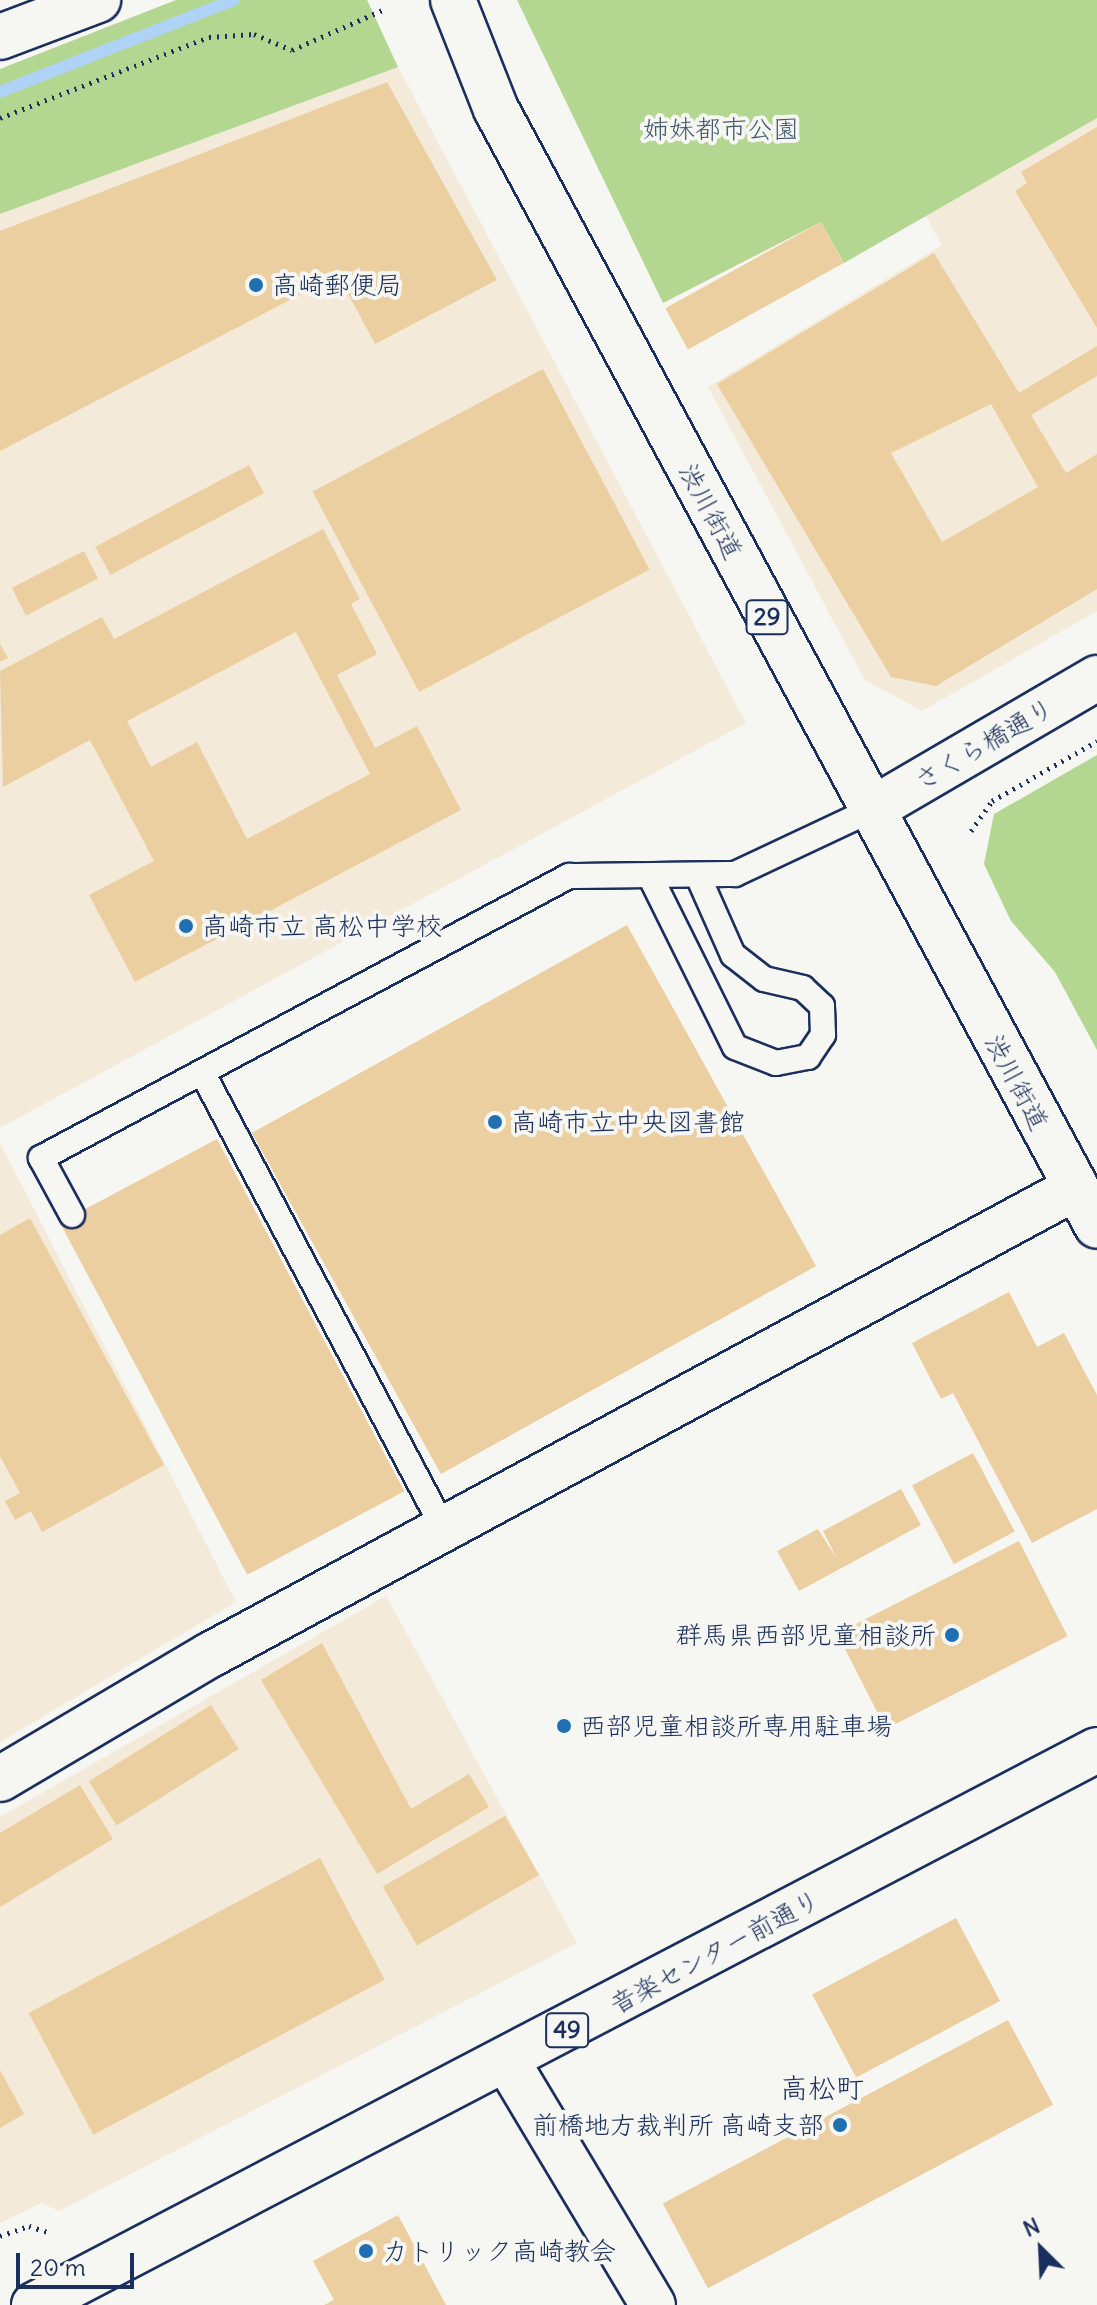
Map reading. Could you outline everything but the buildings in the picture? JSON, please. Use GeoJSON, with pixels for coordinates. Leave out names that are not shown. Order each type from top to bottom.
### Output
{"type":"FeatureCollection","features":[{"type":"Feature","properties":{"kind":"main road"},"geometry":{"type":"LineString","coordinates":[[0,37],[98,0]]}},
{"type":"Feature","properties":{"kind":"main road","name":"渋川街道"},"geometry":{"type":"LineString","coordinates":[[453,0],[496,109],[1097,1226]]}},
{"type":"Feature","properties":{"kind":"main road","name":"さくら橋通り"},"geometry":{"type":"LineString","coordinates":[[871,810],[1097,678]]}},
{"type":"Feature","properties":{"kind":"main road"},"geometry":{"type":"LineString","coordinates":[[0,1779],[444,1529],[1075,1188]]}},
{"type":"Feature","properties":{"kind":"main road","name":"音楽センター前通り"},"geometry":{"type":"LineString","coordinates":[[34,2305],[507,2061],[1097,1750]]}},
{"type":"Feature","properties":{"kind":"main road"},"geometry":{"type":"LineString","coordinates":[[507,2061],[653,2305]]}},
{"type":"Feature","properties":{"kind":"lane"},"geometry":{"type":"LineString","coordinates":[[72,1215],[41,1158],[569,876],[652,880],[735,874],[871,810]]}},
{"type":"Feature","properties":{"kind":"lane"},"geometry":{"type":"LineString","coordinates":[[652,880],[735,1047],[776,1063],[808,1057],[823,1035],[822,1006],[803,988],[764,979],[733,955],[698,876]]}},
{"type":"Feature","properties":{"kind":"lane"},"geometry":{"type":"LineString","coordinates":[[202,1072],[444,1529]]}},
{"type":"Feature","properties":{"kind":"path"},"geometry":{"type":"LineString","coordinates":[[0,118],[209,37],[254,34],[292,50],[385,9]]}},
{"type":"Feature","properties":{"kind":"path"},"geometry":{"type":"LineString","coordinates":[[971,831],[992,801],[1097,741]]}},
{"type":"Feature","properties":{"kind":"path"},"geometry":{"type":"LineString","coordinates":[[0,2236],[29,2226],[50,2233]]}},
{"type":"Feature","properties":{"kind":"shaded area","name":"高崎市立 高松中学校"},"geometry":{"type":"Polygon","coordinates":[[[398,67],[746,723],[0,1128],[0,214],[398,67]]]}},
{"type":"Feature","properties":{"kind":"shaded area"},"geometry":{"type":"Polygon","coordinates":[[[1097,118],[1097,611],[922,711],[865,680],[708,387],[942,245],[926,216],[1097,118]]]}},
{"type":"Feature","properties":{"kind":"shaded area"},"geometry":{"type":"Polygon","coordinates":[[[0,1143],[236,1602],[0,1742],[0,1143]]]}},
{"type":"Feature","properties":{"kind":"shaded area"},"geometry":{"type":"Polygon","coordinates":[[[386,1596],[577,1943],[59,2211],[41,2203],[0,2223],[0,1817],[386,1596]]]}},
{"type":"Feature","properties":{"kind":"green space"},"geometry":{"type":"Polygon","coordinates":[[[176,0],[367,0],[398,67],[0,214],[0,69],[176,0]]]}},
{"type":"Feature","properties":{"kind":"green space","name":"姉妹都市公園"},"geometry":{"type":"Polygon","coordinates":[[[517,0],[1097,0],[1097,118],[844,263],[821,222],[663,303],[517,0]]]}},
{"type":"Feature","properties":{"kind":"green space"},"geometry":{"type":"Polygon","coordinates":[[[1097,755],[1097,1050],[1055,972],[1011,921],[984,864],[994,814],[1097,755]]]}},
{"type":"Feature","properties":{"kind":"waterway"},"geometry":{"type":"LineString","coordinates":[[0,92],[233,0]]}},
{"type":"Feature","properties":{"kind":"place","name":"高崎郵便局"},"geometry":{"type":"Point","coordinates":[256,285]}},
{"type":"Feature","properties":{"kind":"place","name":"高崎市立 高松中学校"},"geometry":{"type":"Point","coordinates":[186,926]}},
{"type":"Feature","properties":{"kind":"place","name":"高崎市立中央図書館"},"geometry":{"type":"Point","coordinates":[495,1122]}},
{"type":"Feature","properties":{"kind":"place","name":"群馬県西部児童相談所"},"geometry":{"type":"Point","coordinates":[952,1635]}},
{"type":"Feature","properties":{"kind":"place","name":"西部児童相談所専用駐車場"},"geometry":{"type":"Point","coordinates":[564,1726]}},
{"type":"Feature","properties":{"kind":"place","name":"前橋地方裁判所 高崎支部"},"geometry":{"type":"Point","coordinates":[840,2125]}},
{"type":"Feature","properties":{"kind":"place","name":"カトリック高崎教会"},"geometry":{"type":"Point","coordinates":[366,2251]}},
{"type":"Feature","properties":{"kind":"district","name":"高松町"},"geometry":{"type":"Point","coordinates":[822,2088]}}]}
